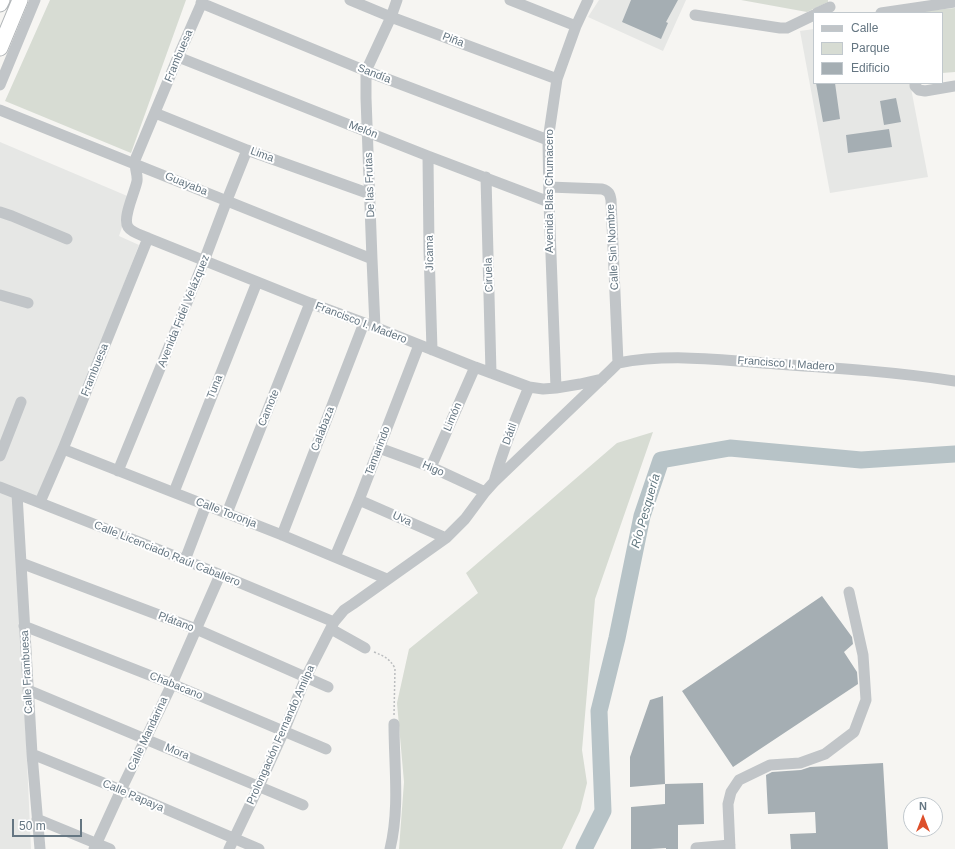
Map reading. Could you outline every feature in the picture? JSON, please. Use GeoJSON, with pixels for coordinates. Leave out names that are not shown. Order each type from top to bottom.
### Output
{"type":"FeatureCollection","features":[{"type":"Feature","properties":{"kind":"highway"},"geometry":{"type":"LineString","coordinates":[[0,4],[2,0]]}},
{"type":"Feature","properties":{"kind":"highway"},"geometry":{"type":"LineString","coordinates":[[0,48],[20,0]]}},
{"type":"Feature","properties":{"kind":"street"},"geometry":{"type":"LineString","coordinates":[[0,85],[35,0]]}},
{"type":"Feature","properties":{"kind":"street","name":"Piña"},"geometry":{"type":"LineString","coordinates":[[350,0],[556,79]]}},
{"type":"Feature","properties":{"kind":"street","name":"De las Frutas"},"geometry":{"type":"LineString","coordinates":[[376,327],[372,259],[366,71],[397,0]]}},
{"type":"Feature","properties":{"kind":"street"},"geometry":{"type":"LineString","coordinates":[[510,0],[576,26]]}},
{"type":"Feature","properties":{"kind":"street","name":"Avenida Blas Chumacero"},"geometry":{"type":"LineString","coordinates":[[556,388],[548,140],[556,79],[576,26],[588,0]]}},
{"type":"Feature","properties":{"kind":"street","name":"Frambuesa"},"geometry":{"type":"LineString","coordinates":[[127,226],[127,217],[138,178],[135,160],[202,2]]}},
{"type":"Feature","properties":{"kind":"street","name":"Sandía"},"geometry":{"type":"LineString","coordinates":[[202,2],[366,71],[548,140]]}},
{"type":"Feature","properties":{"kind":"street"},"geometry":{"type":"LineString","coordinates":[[903,12],[955,2]]}},
{"type":"Feature","properties":{"kind":"street"},"geometry":{"type":"LineString","coordinates":[[819,12],[830,7]]}},
{"type":"Feature","properties":{"kind":"street"},"geometry":{"type":"LineString","coordinates":[[695,15],[780,28],[787,28],[813,15]]}},
{"type":"Feature","properties":{"kind":"street","name":"Melón"},"geometry":{"type":"LineString","coordinates":[[178,57],[428,156],[549,202]]}},
{"type":"Feature","properties":{"kind":"street"},"geometry":{"type":"LineString","coordinates":[[915,84],[919,90],[955,86]]}},
{"type":"Feature","properties":{"kind":"street","name":"Guayaba"},"geometry":{"type":"LineString","coordinates":[[0,110],[372,259]]}},
{"type":"Feature","properties":{"kind":"street","name":"Lima"},"geometry":{"type":"LineString","coordinates":[[155,113],[247,150],[370,194]]}},
{"type":"Feature","properties":{"kind":"street","name":"Avenida Fidel Velázquez"},"geometry":{"type":"LineString","coordinates":[[118,471],[204,261],[247,150]]}},
{"type":"Feature","properties":{"kind":"street","name":"Jícama"},"geometry":{"type":"LineString","coordinates":[[428,156],[432,350]]}},
{"type":"Feature","properties":{"kind":"street","name":"Ciruela"},"geometry":{"type":"LineString","coordinates":[[486,177],[492,373]]}},
{"type":"Feature","properties":{"kind":"street","name":"Calle Sin Nombre"},"geometry":{"type":"LineString","coordinates":[[549,187],[602,189],[607,190],[609,193],[611,200],[618,363]]}},
{"type":"Feature","properties":{"kind":"street"},"geometry":{"type":"LineString","coordinates":[[0,212],[67,239]]}},
{"type":"Feature","properties":{"kind":"street","name":"Francisco I. Madero"},"geometry":{"type":"LineString","coordinates":[[127,226],[133,231],[148,238],[204,261],[529,387],[543,389],[556,388],[602,379]]}},
{"type":"Feature","properties":{"kind":"street","name":"Frambuesa"},"geometry":{"type":"LineString","coordinates":[[40,502],[63,449],[148,238]]}},
{"type":"Feature","properties":{"kind":"street","name":"Tuna"},"geometry":{"type":"LineString","coordinates":[[174,492],[257,282]]}},
{"type":"Feature","properties":{"kind":"street"},"geometry":{"type":"LineString","coordinates":[[0,295],[28,303]]}},
{"type":"Feature","properties":{"kind":"street","name":"Camote"},"geometry":{"type":"LineString","coordinates":[[227,513],[310,303]]}},
{"type":"Feature","properties":{"kind":"street","name":"Calabaza"},"geometry":{"type":"LineString","coordinates":[[282,535],[364,323]]}},
{"type":"Feature","properties":{"kind":"street","name":"Tamarindo"},"geometry":{"type":"LineString","coordinates":[[335,557],[359,500],[419,345]]}},
{"type":"Feature","properties":{"kind":"street","name":"Francisco I. Madero"},"geometry":{"type":"LineString","coordinates":[[618,363],[656,358],[714,358],[878,371],[955,381]]}},
{"type":"Feature","properties":{"kind":"street"},"geometry":{"type":"LineString","coordinates":[[332,625],[344,610],[446,538],[465,519],[494,482],[618,363]]}},
{"type":"Feature","properties":{"kind":"street","name":"Limón"},"geometry":{"type":"LineString","coordinates":[[431,467],[475,367]]}},
{"type":"Feature","properties":{"kind":"street","name":"Dátil"},"geometry":{"type":"LineString","coordinates":[[494,482],[516,416],[529,387]]}},
{"type":"Feature","properties":{"kind":"street"},"geometry":{"type":"LineString","coordinates":[[0,456],[21,402]]}},
{"type":"Feature","properties":{"kind":"street","name":"Higo"},"geometry":{"type":"LineString","coordinates":[[379,448],[431,467],[485,492]]}},
{"type":"Feature","properties":{"kind":"street","name":"Calle Toronja"},"geometry":{"type":"LineString","coordinates":[[63,449],[227,513],[388,579]]}},
{"type":"Feature","properties":{"kind":"street","name":"Calle Licenciado Raúl Caballero"},"geometry":{"type":"LineString","coordinates":[[0,487],[220,575],[332,625],[365,648]]}},
{"type":"Feature","properties":{"kind":"street","name":"Calle Frambuesa"},"geometry":{"type":"LineString","coordinates":[[17,494],[32,754],[40,849]]}},
{"type":"Feature","properties":{"kind":"street","name":"Uva"},"geometry":{"type":"LineString","coordinates":[[359,500],[446,538]]}},
{"type":"Feature","properties":{"kind":"street"},"geometry":{"type":"LineString","coordinates":[[185,560],[206,506]]}},
{"type":"Feature","properties":{"kind":"street","name":"Plátano"},"geometry":{"type":"LineString","coordinates":[[21,563],[196,629],[328,687]]}},
{"type":"Feature","properties":{"kind":"street","name":"Calle Mandarina"},"geometry":{"type":"LineString","coordinates":[[96,846],[172,684],[220,575]]}},
{"type":"Feature","properties":{"kind":"street"},"geometry":{"type":"LineString","coordinates":[[696,849],[730,847],[728,804],[731,792],[740,780],[770,765],[800,763],[825,754],[854,732],[866,700],[863,655],[850,592]]}},
{"type":"Feature","properties":{"kind":"street","name":"Prolongación Fernando Amilpa"},"geometry":{"type":"LineString","coordinates":[[229,849],[284,731],[306,677],[332,625]]}},
{"type":"Feature","properties":{"kind":"street","name":"Chabacano"},"geometry":{"type":"LineString","coordinates":[[24,626],[172,684],[326,749]]}},
{"type":"Feature","properties":{"kind":"street","name":"Mora"},"geometry":{"type":"LineString","coordinates":[[28,690],[303,805]]}},
{"type":"Feature","properties":{"kind":"street"},"geometry":{"type":"LineString","coordinates":[[390,849],[396,803],[394,724]]}},
{"type":"Feature","properties":{"kind":"street","name":"Calle Papaya"},"geometry":{"type":"LineString","coordinates":[[32,754],[259,849]]}},
{"type":"Feature","properties":{"kind":"street"},"geometry":{"type":"LineString","coordinates":[[37,819],[96,846],[110,849]]}},
{"type":"Feature","properties":{"kind":"path"},"geometry":{"type":"LineString","coordinates":[[365,648],[386,657],[392,662],[395,668],[394,724]]}},
{"type":"Feature","properties":{"kind":"shaded area"},"geometry":{"type":"Polygon","coordinates":[[[599,0],[686,0],[663,51],[588,17],[599,0]]]}},
{"type":"Feature","properties":{"kind":"shaded area"},"geometry":{"type":"Polygon","coordinates":[[[813,29],[813,84],[910,84],[928,177],[830,193],[800,31],[813,29]]]}},
{"type":"Feature","properties":{"kind":"shaded area"},"geometry":{"type":"Polygon","coordinates":[[[0,142],[132,198],[119,236],[139,245],[41,497],[15,496],[31,849],[0,849],[0,142]]]}},
{"type":"Feature","properties":{"kind":"green space"},"geometry":{"type":"Polygon","coordinates":[[[50,0],[186,0],[131,153],[5,101],[50,0]]]}},
{"type":"Feature","properties":{"kind":"green space"},"geometry":{"type":"Polygon","coordinates":[[[741,0],[828,0],[828,2],[807,12],[741,0]]]}},
{"type":"Feature","properties":{"kind":"green space"},"geometry":{"type":"Polygon","coordinates":[[[955,8],[955,72],[943,73],[943,12],[913,12],[955,8]]]}},
{"type":"Feature","properties":{"kind":"green space"},"geometry":{"type":"Polygon","coordinates":[[[653,432],[595,599],[582,750],[587,783],[580,811],[562,849],[399,849],[404,782],[397,703],[409,649],[478,593],[466,573],[617,443],[653,432]]]}},
{"type":"Feature","properties":{"kind":"building"},"geometry":{"type":"Polygon","coordinates":[[[631,0],[678,0],[666,22],[668,23],[661,39],[622,22],[631,0]]]}},
{"type":"Feature","properties":{"kind":"building"},"geometry":{"type":"Polygon","coordinates":[[[816,84],[835,84],[840,119],[823,122],[816,84]]]}},
{"type":"Feature","properties":{"kind":"building"},"geometry":{"type":"Polygon","coordinates":[[[896,98],[901,122],[884,125],[880,101],[896,98]]]}},
{"type":"Feature","properties":{"kind":"building"},"geometry":{"type":"Polygon","coordinates":[[[889,129],[892,147],[848,153],[846,135],[889,129]]]}},
{"type":"Feature","properties":{"kind":"building"},"geometry":{"type":"Polygon","coordinates":[[[822,596],[852,637],[853,644],[844,652],[857,672],[858,684],[733,767],[682,691],[822,596]]]}},
{"type":"Feature","properties":{"kind":"building"},"geometry":{"type":"Polygon","coordinates":[[[663,696],[665,784],[630,787],[630,757],[650,700],[663,696]]]}},
{"type":"Feature","properties":{"kind":"building"},"geometry":{"type":"Polygon","coordinates":[[[883,763],[888,849],[791,849],[790,834],[816,833],[815,812],[768,814],[766,775],[772,772],[801,770],[810,767],[883,763]]]}},
{"type":"Feature","properties":{"kind":"building"},"geometry":{"type":"Polygon","coordinates":[[[703,783],[704,824],[678,825],[678,849],[631,849],[631,807],[665,804],[665,784],[703,783]]]}},
{"type":"Feature","properties":{"kind":"waterway","name":"Río Pesquería"},"geometry":{"type":"LineString","coordinates":[[584,849],[603,811],[599,711],[617,638],[642,516],[661,460],[730,448],[861,460],[955,454]]}}]}
